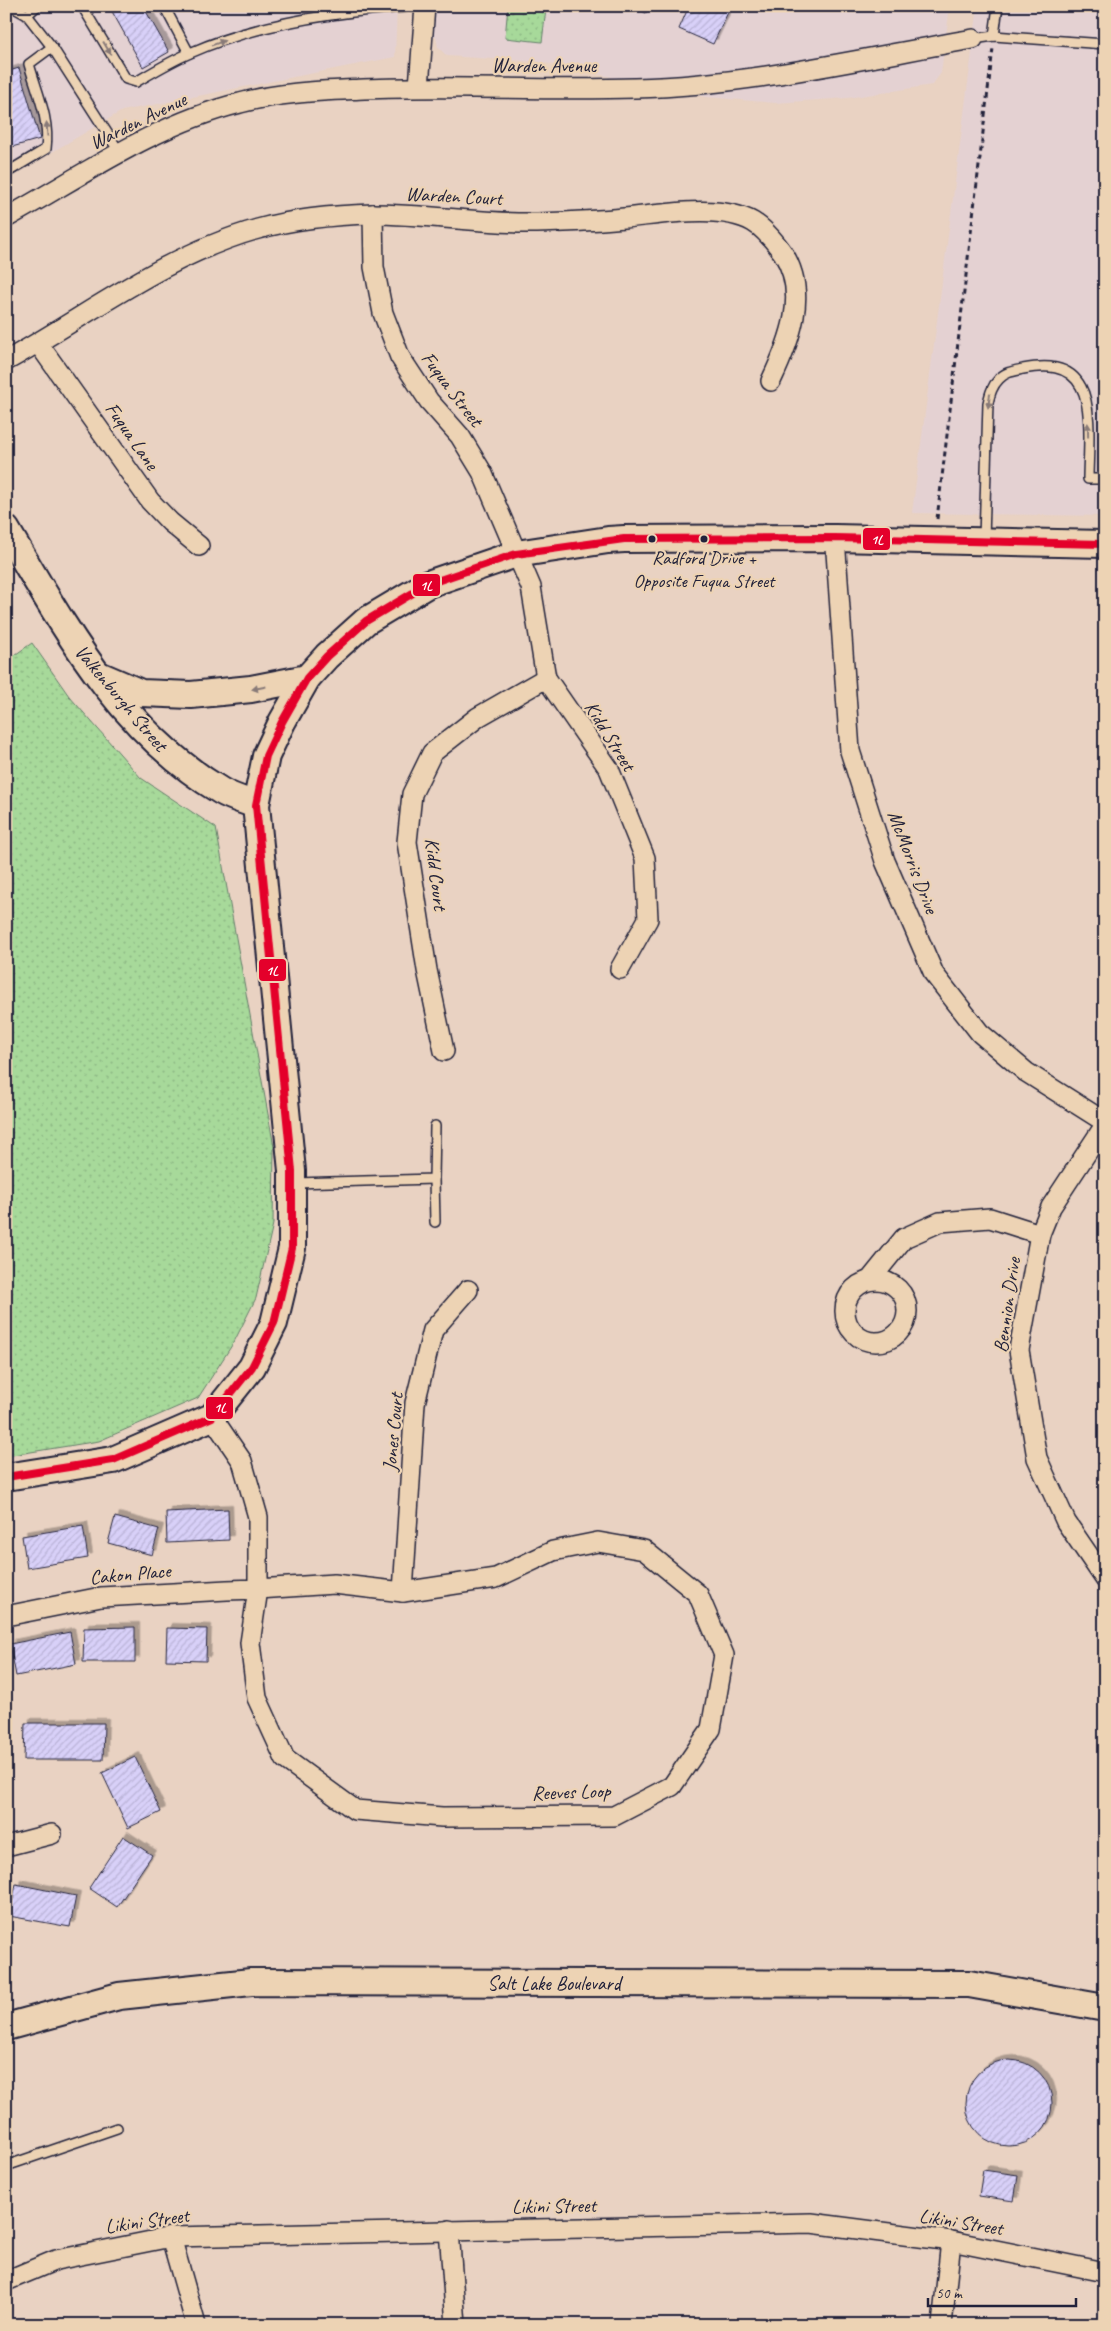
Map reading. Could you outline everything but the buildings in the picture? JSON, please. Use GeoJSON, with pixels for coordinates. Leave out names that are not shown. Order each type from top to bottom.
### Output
{"type":"FeatureCollection","features":[{"type":"Feature","properties":{"kind":"street"},"geometry":{"type":"LineString","coordinates":[[419,87],[425,6]]}},
{"type":"Feature","properties":{"kind":"street","name":"Warden Avenue"},"geometry":{"type":"LineString","coordinates":[[6,218],[154,135],[205,114],[247,101],[272,96],[419,87],[634,89],[718,84],[802,72],[972,39]]}},
{"type":"Feature","properties":{"kind":"street","name":"Warden Court"},"geometry":{"type":"LineString","coordinates":[[6,361],[38,344],[174,262],[220,242],[259,229],[311,219],[373,214],[535,223],[693,213],[725,213],[752,221],[777,244],[788,261],[795,278],[797,302],[793,327],[784,355],[771,381]]}},
{"type":"Feature","properties":{"kind":"street","name":"Fuqua Street"},"geometry":{"type":"LineString","coordinates":[[373,214],[374,267],[383,314],[400,356],[429,401],[460,436],[482,472],[516,554]]}},
{"type":"Feature","properties":{"kind":"street","name":"Fuqua Lane"},"geometry":{"type":"LineString","coordinates":[[38,344],[150,501],[170,522],[199,546]]}},
{"type":"Feature","properties":{"kind":"street","name":"Valkenburgh Street"},"geometry":{"type":"LineString","coordinates":[[6,529],[68,633],[96,674],[140,727],[170,756],[222,792],[256,805]]}},
{"type":"Feature","properties":{"kind":"street"},"geometry":{"type":"LineString","coordinates":[[6,1478],[113,1460],[212,1417],[252,1367],[274,1322],[292,1248],[292,1183],[256,805],[266,756],[282,722],[307,678],[327,656],[366,621],[428,584],[516,554],[608,540],[835,538],[1105,544]]}},
{"type":"Feature","properties":{"kind":"street","name":"McMorris Drive"},"geometry":{"type":"LineString","coordinates":[[835,538],[850,751],[885,861],[934,974],[980,1033],[1026,1072],[1105,1124]]}},
{"type":"Feature","properties":{"kind":"street","name":"Kidd Street"},"geometry":{"type":"LineString","coordinates":[[516,554],[531,587],[546,678],[609,769],[645,858],[648,919],[620,969]]}},
{"type":"Feature","properties":{"kind":"street"},"geometry":{"type":"LineString","coordinates":[[96,674],[142,693],[191,695],[251,689],[307,678]]}},
{"type":"Feature","properties":{"kind":"street","name":"Kidd Court"},"geometry":{"type":"LineString","coordinates":[[444,1051],[427,970],[407,842],[412,794],[432,753],[478,717],[546,678]]}},
{"type":"Feature","properties":{"kind":"street","name":"Bennion Drive"},"geometry":{"type":"LineString","coordinates":[[1105,1124],[1051,1207],[1040,1234],[1019,1350],[1037,1458],[1066,1522],[1105,1579]]}},
{"type":"Feature","properties":{"kind":"street"},"geometry":{"type":"LineString","coordinates":[[870,1280],[904,1238],[940,1222],[990,1218],[1040,1234]]}},
{"type":"Feature","properties":{"kind":"street","name":"Jones Court"},"geometry":{"type":"LineString","coordinates":[[403,1592],[415,1403],[433,1330],[468,1290]]}},
{"type":"Feature","properties":{"kind":"street","name":"Reeves Loop"},"geometry":{"type":"LineString","coordinates":[[212,1417],[242,1461],[258,1517],[258,1589],[250,1644],[257,1698],[285,1759],[355,1810],[442,1817],[614,1816],[672,1786],[711,1729],[724,1655],[698,1594],[644,1550],[598,1542],[553,1551],[496,1578],[403,1592],[334,1584],[258,1589]]}},
{"type":"Feature","properties":{"kind":"street","name":"Cakon Place"},"geometry":{"type":"LineString","coordinates":[[6,1616],[101,1597],[258,1589]]}},
{"type":"Feature","properties":{"kind":"street"},"geometry":{"type":"LineString","coordinates":[[6,1846],[52,1834]]}},
{"type":"Feature","properties":{"kind":"street","name":"Salt Lake Boulevard"},"geometry":{"type":"LineString","coordinates":[[6,2027],[119,1996],[251,1982],[969,1984],[1105,2008]]}},
{"type":"Feature","properties":{"kind":"street","name":"Likini Street"},"geometry":{"type":"LineString","coordinates":[[6,2281],[56,2260],[171,2236],[811,2224],[951,2241],[1105,2272]]}},
{"type":"Feature","properties":{"kind":"street"},"geometry":{"type":"LineString","coordinates":[[449,2230],[456,2325]]}},
{"type":"Feature","properties":{"kind":"street"},"geometry":{"type":"LineString","coordinates":[[171,2236],[196,2325]]}},
{"type":"Feature","properties":{"kind":"street"},"geometry":{"type":"LineString","coordinates":[[942,2325],[951,2241]]}},
{"type":"Feature","properties":{"kind":"lane"},"geometry":{"type":"LineString","coordinates":[[11,6],[27,15],[52,47],[120,153]]}},
{"type":"Feature","properties":{"kind":"lane"},"geometry":{"type":"LineString","coordinates":[[27,15],[37,6]]}},
{"type":"Feature","properties":{"kind":"lane"},"geometry":{"type":"LineString","coordinates":[[82,6],[126,78],[136,82],[189,53],[247,32],[349,12],[425,6]]}},
{"type":"Feature","properties":{"kind":"lane"},"geometry":{"type":"LineString","coordinates":[[164,6],[189,53]]}},
{"type":"Feature","properties":{"kind":"lane"},"geometry":{"type":"LineString","coordinates":[[994,36],[998,6]]}},
{"type":"Feature","properties":{"kind":"lane","name":"Warden Avenue"},"geometry":{"type":"LineString","coordinates":[[972,39],[994,36],[1105,44]]}},
{"type":"Feature","properties":{"kind":"lane"},"geometry":{"type":"LineString","coordinates":[[6,173],[46,149],[48,132],[46,117],[29,64],[52,47]]}},
{"type":"Feature","properties":{"kind":"lane"},"geometry":{"type":"LineString","coordinates":[[984,542],[988,404],[994,384],[1006,374],[1049,366],[1063,370],[1078,382],[1084,393],[1087,406],[1088,479],[1105,479]]}},
{"type":"Feature","properties":{"kind":"lane"},"geometry":{"type":"LineString","coordinates":[[435,1126],[435,1222]]}},
{"type":"Feature","properties":{"kind":"lane"},"geometry":{"type":"LineString","coordinates":[[292,1183],[434,1179]]}},
{"type":"Feature","properties":{"kind":"lane"},"geometry":{"type":"LineString","coordinates":[[6,2166],[117,2128]]}},
{"type":"Feature","properties":{"kind":"path"},"geometry":{"type":"LineString","coordinates":[[935,539],[994,36]]}},
{"type":"Feature","properties":{"kind":"shaded area"},"geometry":{"type":"Polygon","coordinates":[[[6,6],[397,6],[395,57],[122,111],[6,179],[6,6]]]}},
{"type":"Feature","properties":{"kind":"shaded area"},"geometry":{"type":"Polygon","coordinates":[[[434,6],[950,6],[941,73],[932,85],[848,98],[775,103],[706,97],[540,62],[447,56],[438,47],[436,37],[432,37],[434,6]]]}},
{"type":"Feature","properties":{"kind":"shaded area"},"geometry":{"type":"Polygon","coordinates":[[[978,6],[1105,6],[1105,516],[912,513],[978,6]]]}},
{"type":"Feature","properties":{"kind":"green space"},"geometry":{"type":"Polygon","coordinates":[[[508,6],[546,9],[542,42],[505,38],[508,6]]]}},
{"type":"Feature","properties":{"kind":"green space"},"geometry":{"type":"Polygon","coordinates":[[[32,643],[69,696],[141,778],[216,828],[274,1147],[273,1224],[256,1298],[234,1342],[198,1398],[99,1441],[6,1456],[6,661],[32,643]]]}},
{"type":"Feature","properties":{"kind":"transit line","name":"1L"},"geometry":{"type":"LineString","coordinates":[[6,1477],[113,1460],[212,1417],[252,1367],[274,1323],[292,1248],[292,1171],[256,805],[266,756],[282,722],[307,678],[327,656],[366,621],[428,584],[516,554],[624,539],[835,538],[1105,544]]}},
{"type":"Feature","properties":{"kind":"place","name":"Radford Drive + Opposite Fuqua Street"},"geometry":{"type":"Point","coordinates":[704,539]}}]}
